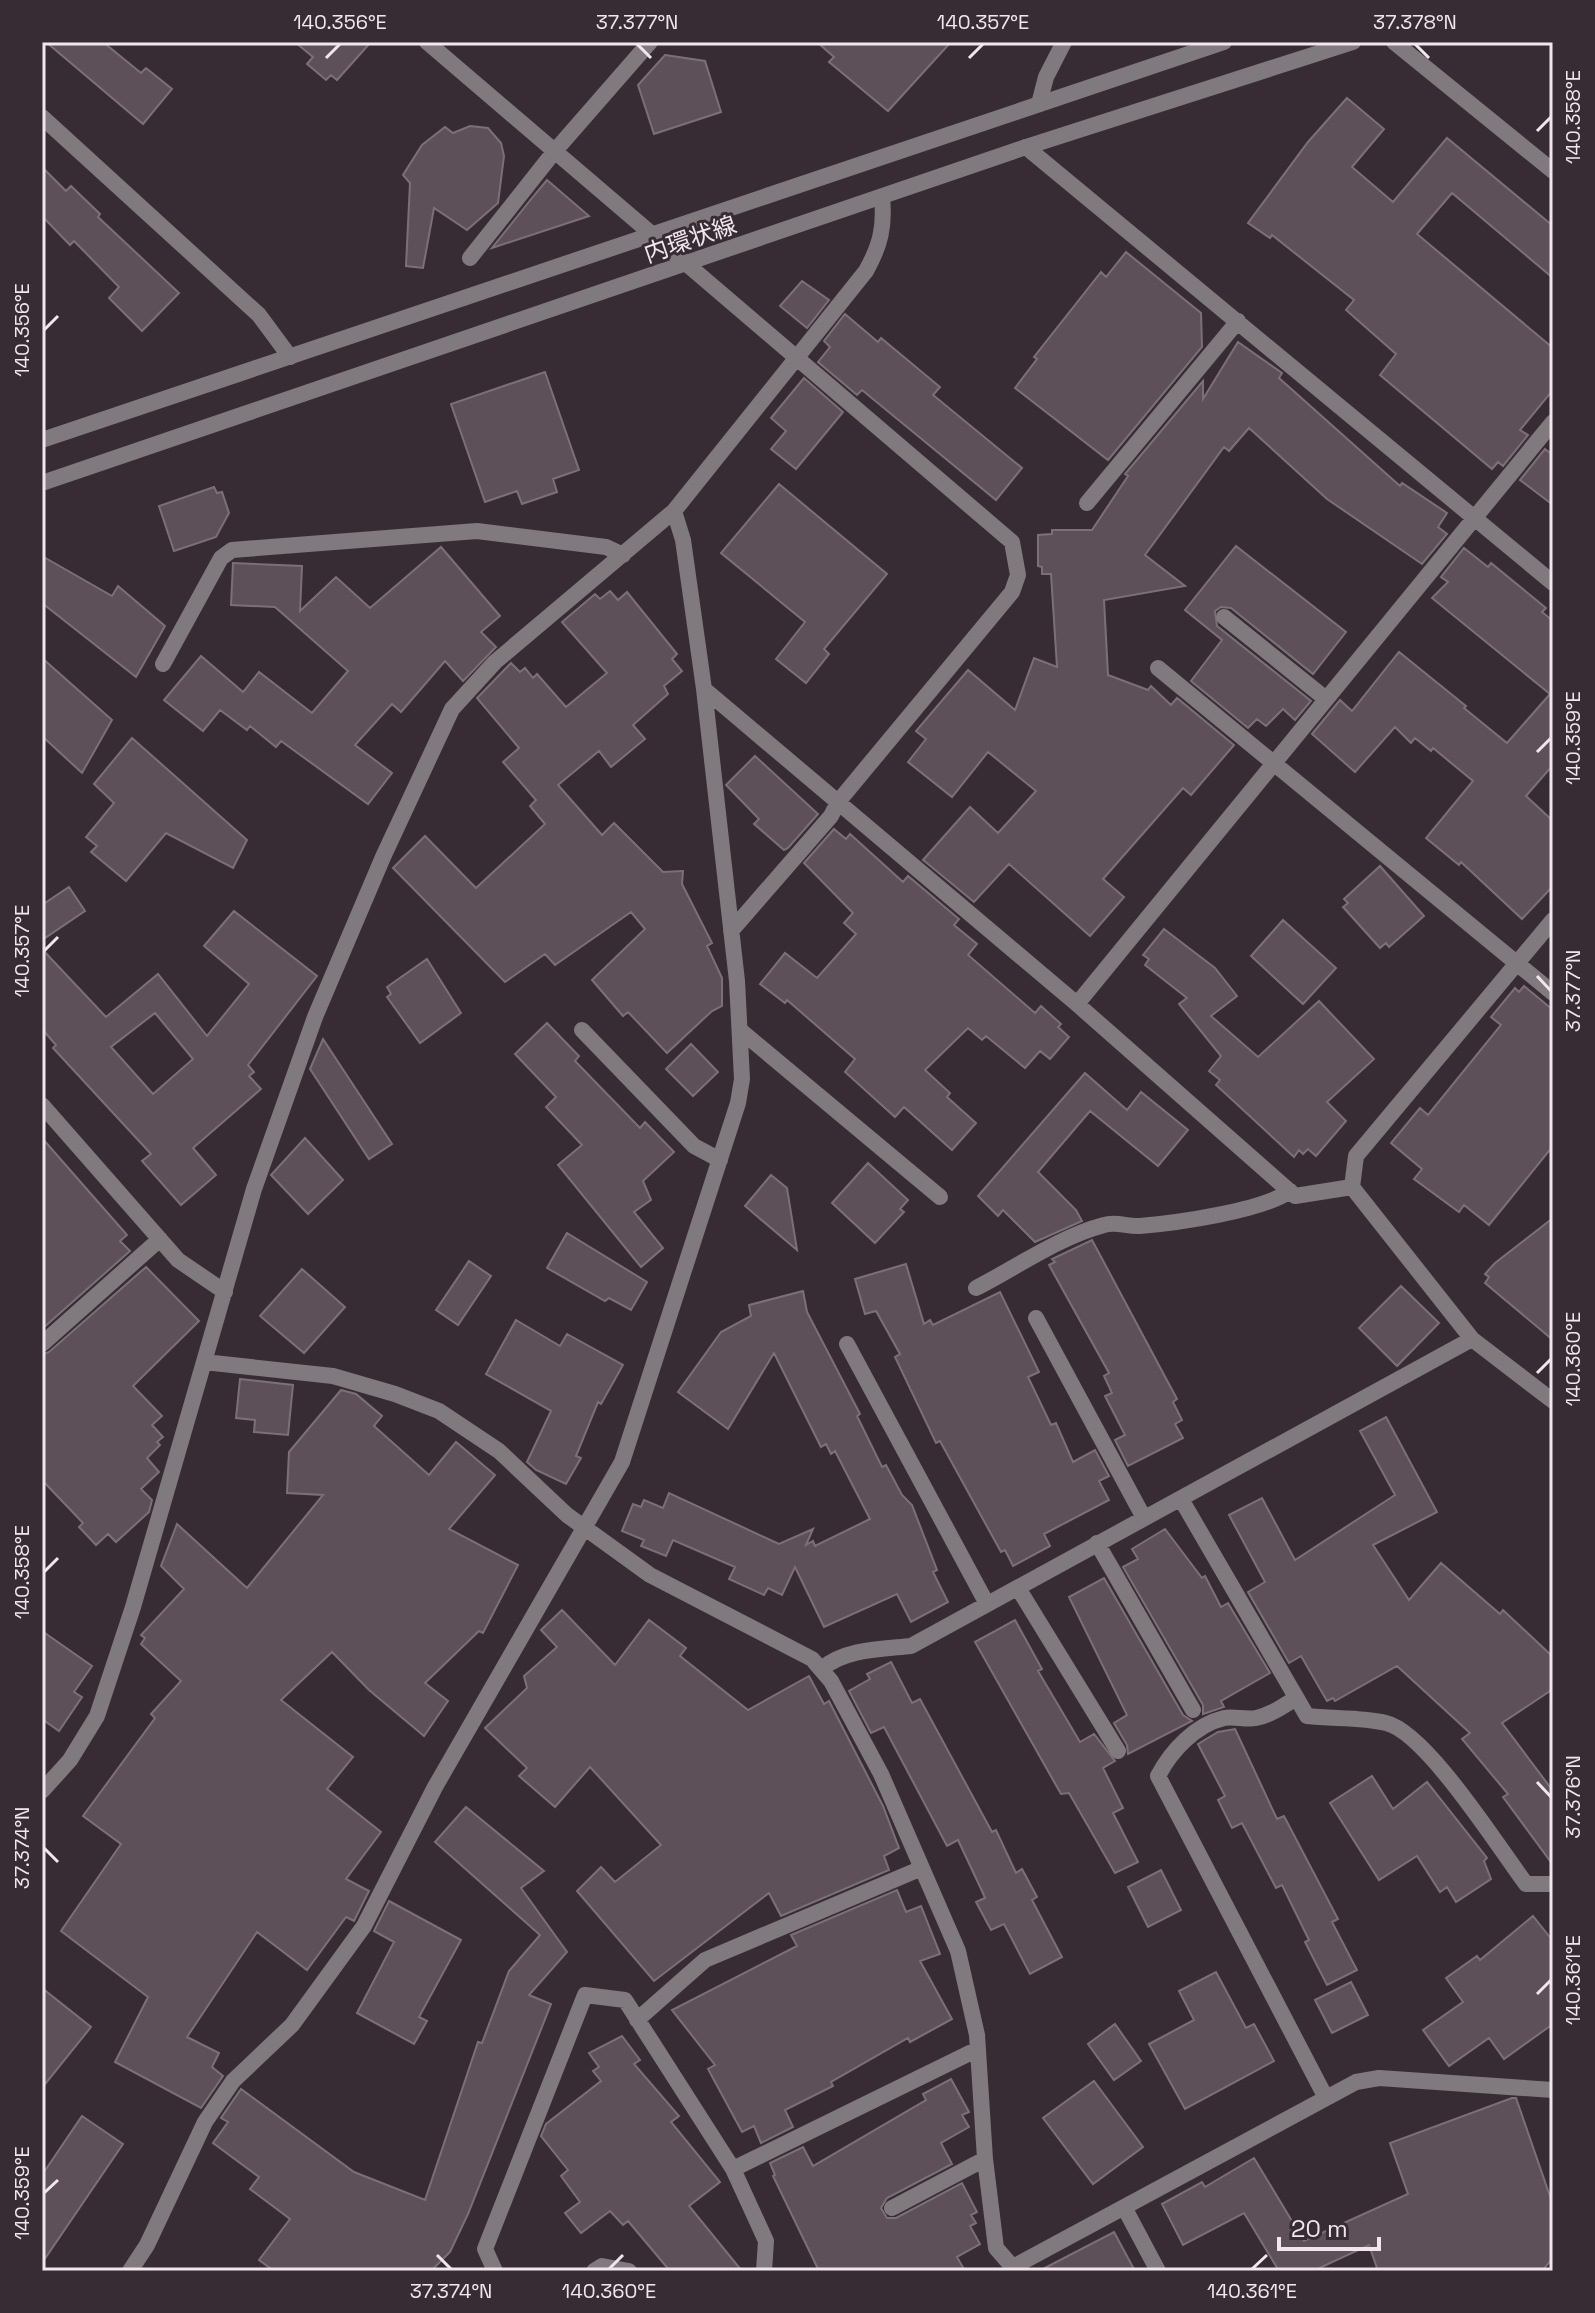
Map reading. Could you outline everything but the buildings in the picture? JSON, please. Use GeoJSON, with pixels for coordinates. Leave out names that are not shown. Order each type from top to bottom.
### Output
{"type":"FeatureCollection","features":[{"type":"Feature","properties":{"kind":"street"},"geometry":{"type":"LineString","coordinates":[[427,42],[1012,542],[1018,575],[1012,592],[838,802],[812,839],[731,931]]}},
{"type":"Feature","properties":{"kind":"street"},"geometry":{"type":"LineString","coordinates":[[470,258],[554,152],[650,42]]}},
{"type":"Feature","properties":{"kind":"street"},"geometry":{"type":"LineString","coordinates":[[1039,104],[1046,77],[1064,42]]}},
{"type":"Feature","properties":{"kind":"street","name":"内環状線"},"geometry":{"type":"LineString","coordinates":[[42,440],[1224,42]]}},
{"type":"Feature","properties":{"kind":"street","name":"内環状線"},"geometry":{"type":"LineString","coordinates":[[42,483],[1026,147],[1353,42]]}},
{"type":"Feature","properties":{"kind":"street"},"geometry":{"type":"LineString","coordinates":[[1394,42],[1553,171]]}},
{"type":"Feature","properties":{"kind":"street"},"geometry":{"type":"LineString","coordinates":[[42,117],[259,315],[290,357]]}},
{"type":"Feature","properties":{"kind":"street"},"geometry":{"type":"LineString","coordinates":[[1026,147],[1553,583]]}},
{"type":"Feature","properties":{"kind":"street"},"geometry":{"type":"LineString","coordinates":[[42,1791],[70,1760],[97,1716],[254,1189],[315,1017],[383,857],[452,709],[473,682],[674,511],[866,271],[879,248],[884,217],[882,198]]}},
{"type":"Feature","properties":{"kind":"street"},"geometry":{"type":"LineString","coordinates":[[1087,503],[1238,321]]}},
{"type":"Feature","properties":{"kind":"street"},"geometry":{"type":"LineString","coordinates":[[1077,1004],[1473,516],[1553,422]]}},
{"type":"Feature","properties":{"kind":"street"},"geometry":{"type":"LineString","coordinates":[[130,2271],[147,2245],[205,2122],[233,2081],[292,2025],[364,1926],[435,1787],[622,1462],[738,1103],[742,1079],[741,1031],[731,931],[704,689],[683,540],[674,511]]}},
{"type":"Feature","properties":{"kind":"street"},"geometry":{"type":"LineString","coordinates":[[163,664],[221,558],[232,550],[477,531],[606,547],[623,555]]}},
{"type":"Feature","properties":{"kind":"street"},"geometry":{"type":"LineString","coordinates":[[1224,617],[1326,699]]}},
{"type":"Feature","properties":{"kind":"street"},"geometry":{"type":"LineString","coordinates":[[1158,668],[1553,993]]}},
{"type":"Feature","properties":{"kind":"street"},"geometry":{"type":"LineString","coordinates":[[704,689],[1077,1004],[1295,1196],[1352,1187]]}},
{"type":"Feature","properties":{"kind":"street"},"geometry":{"type":"LineString","coordinates":[[1553,920],[1356,1156],[1352,1187],[1472,1339],[1553,1401]]}},
{"type":"Feature","properties":{"kind":"street"},"geometry":{"type":"LineString","coordinates":[[582,1030],[694,1146],[720,1160]]}},
{"type":"Feature","properties":{"kind":"street"},"geometry":{"type":"LineString","coordinates":[[741,1031],[940,1197]]}},
{"type":"Feature","properties":{"kind":"street"},"geometry":{"type":"LineString","coordinates":[[42,1105],[178,1260],[225,1292]]}},
{"type":"Feature","properties":{"kind":"street"},"geometry":{"type":"LineString","coordinates":[[976,1288],[1108,1223],[1136,1227],[1170,1222],[1257,1205],[1278,1199],[1290,1191]]}},
{"type":"Feature","properties":{"kind":"street"},"geometry":{"type":"LineString","coordinates":[[42,1344],[160,1239]]}},
{"type":"Feature","properties":{"kind":"street"},"geometry":{"type":"LineString","coordinates":[[1036,1318],[1144,1518]]}},
{"type":"Feature","properties":{"kind":"street"},"geometry":{"type":"LineString","coordinates":[[822,1669],[851,1656],[911,1646],[1472,1339]]}},
{"type":"Feature","properties":{"kind":"street"},"geometry":{"type":"LineString","coordinates":[[847,1344],[987,1604]]}},
{"type":"Feature","properties":{"kind":"street"},"geometry":{"type":"LineString","coordinates":[[204,1362],[333,1376],[439,1411],[499,1451],[552,1503],[650,1575],[797,1648],[822,1669],[881,1774],[958,1951],[978,2049],[985,2159],[996,2248],[1014,2269],[1326,2098],[1369,2078],[1553,2090]]}},
{"type":"Feature","properties":{"kind":"street"},"geometry":{"type":"LineString","coordinates":[[1181,1499],[1307,1716],[1388,1723],[1414,1738],[1454,1786],[1526,1884],[1553,1884]]}},
{"type":"Feature","properties":{"kind":"street"},"geometry":{"type":"LineString","coordinates":[[1097,1543],[1193,1710]]}},
{"type":"Feature","properties":{"kind":"street"},"geometry":{"type":"LineString","coordinates":[[1018,1588],[1118,1751]]}},
{"type":"Feature","properties":{"kind":"street"},"geometry":{"type":"LineString","coordinates":[[1296,1698],[1272,1713],[1209,1723],[1171,1752],[1158,1776],[1326,2098]]}},
{"type":"Feature","properties":{"kind":"street"},"geometry":{"type":"LineString","coordinates":[[637,2020],[705,1960],[922,1868]]}},
{"type":"Feature","properties":{"kind":"street"},"geometry":{"type":"LineString","coordinates":[[495,2271],[485,2249],[585,1995],[625,2000],[733,2169],[766,2241],[764,2271]]}},
{"type":"Feature","properties":{"kind":"street"},"geometry":{"type":"LineString","coordinates":[[733,2169],[978,2049]]}},
{"type":"Feature","properties":{"kind":"street"},"geometry":{"type":"LineString","coordinates":[[892,2208],[985,2159]]}},
{"type":"Feature","properties":{"kind":"street"},"geometry":{"type":"LineString","coordinates":[[1124,2207],[1158,2271]]}},
{"type":"Feature","properties":{"kind":"street"},"geometry":{"type":"LineString","coordinates":[[594,2271],[602,2266],[629,2271]]}}]}
